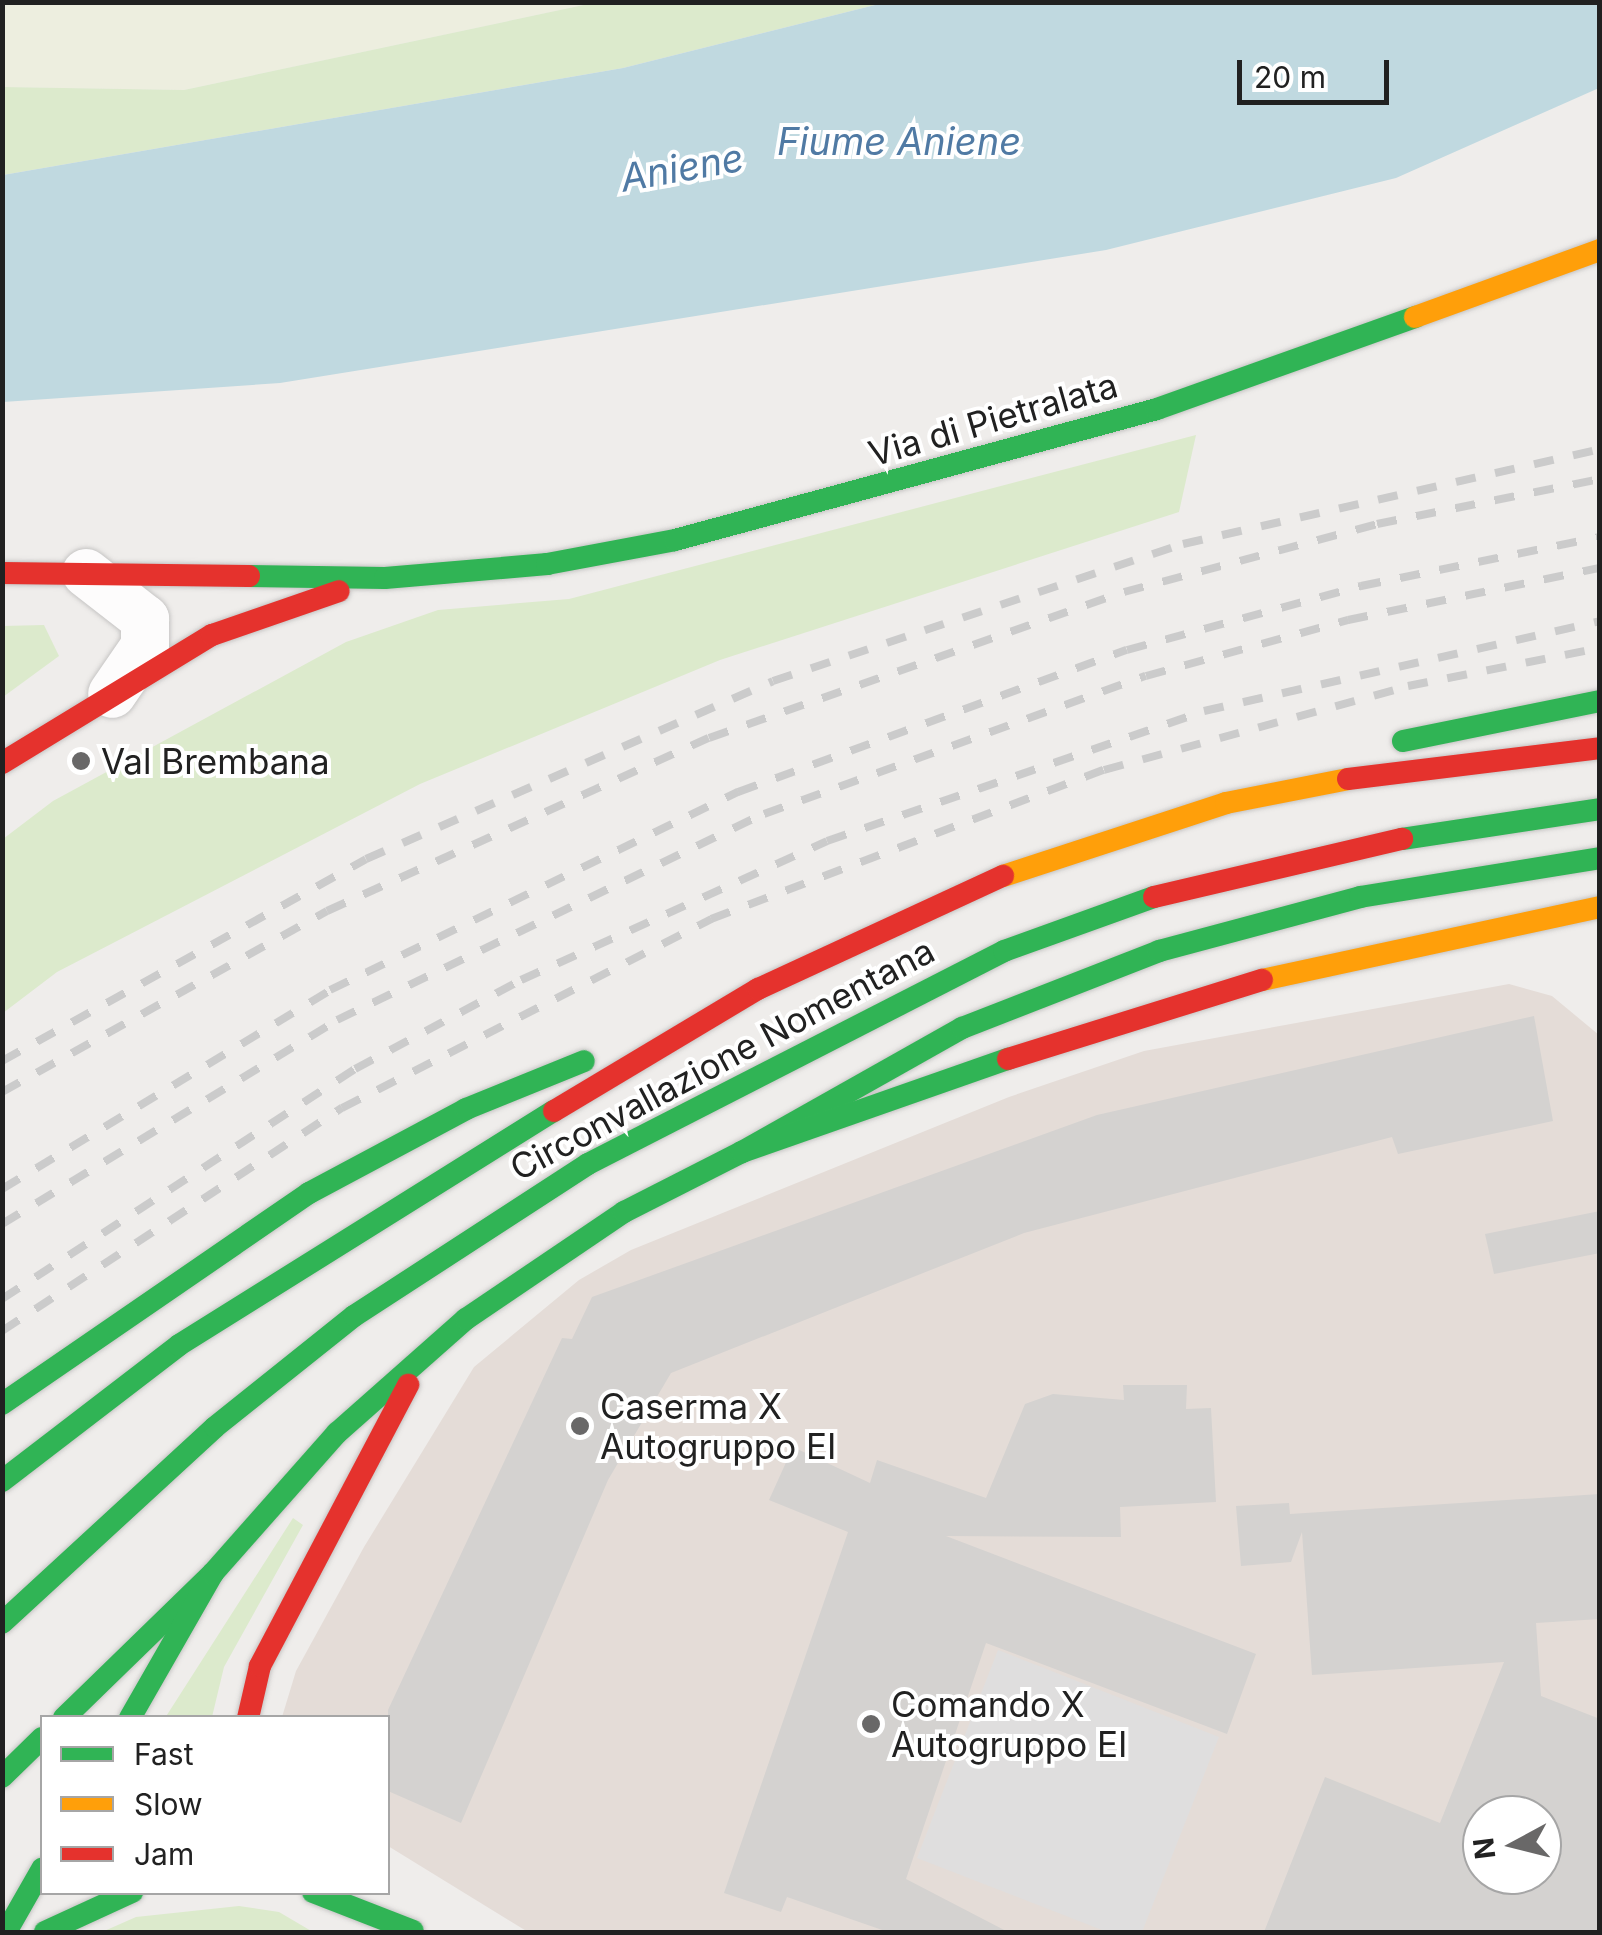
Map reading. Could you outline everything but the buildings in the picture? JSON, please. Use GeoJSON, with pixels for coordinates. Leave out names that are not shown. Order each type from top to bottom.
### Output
{"type":"FeatureCollection","features":[{"type":"Feature","properties":{"kind":"main road","name":"Via di Pietralata"},"geometry":{"type":"LineString","coordinates":[[385,578],[645,546],[953,469],[1320,356],[1600,250]]}},
{"type":"Feature","properties":{"kind":"main road"},"geometry":{"type":"LineString","coordinates":[[2,573],[385,578]]}},
{"type":"Feature","properties":{"kind":"main road"},"geometry":{"type":"LineString","coordinates":[[2,763],[112,694],[238,623],[385,578]]}},
{"type":"Feature","properties":{"kind":"main road"},"geometry":{"type":"LineString","coordinates":[[1294,786],[1412,738],[1600,702]]}},
{"type":"Feature","properties":{"kind":"main road","name":"Circonvallazione Nomentana"},"geometry":{"type":"LineString","coordinates":[[2,1481],[179,1345],[327,1248],[758,989],[998,878],[1294,786],[1600,748]]}},
{"type":"Feature","properties":{"kind":"main road","name":"Circonvallazione Nomentana"},"geometry":{"type":"LineString","coordinates":[[2,1624],[215,1426],[354,1316],[572,1174],[820,1038],[1004,951],[1164,894],[1371,844],[1600,809]]}},
{"type":"Feature","properties":{"kind":"main road"},"geometry":{"type":"LineString","coordinates":[[67,1715],[213,1573],[337,1433],[423,1356],[572,1242],[962,1028],[1159,951],[1360,897],[1600,858]]}},
{"type":"Feature","properties":{"kind":"main road"},"geometry":{"type":"LineString","coordinates":[[742,1152],[1188,996],[1600,907]]}},
{"type":"Feature","properties":{"kind":"main road"},"geometry":{"type":"LineString","coordinates":[[2,1404],[264,1221],[385,1152],[758,989]]}},
{"type":"Feature","properties":{"kind":"main road"},"geometry":{"type":"LineString","coordinates":[[249,1715],[260,1666],[423,1356]]}},
{"type":"Feature","properties":{"kind":"main road"},"geometry":{"type":"LineString","coordinates":[[132,1715],[213,1573]]}},
{"type":"Feature","properties":{"kind":"main road"},"geometry":{"type":"LineString","coordinates":[[2,1777],[40,1740]]}},
{"type":"Feature","properties":{"kind":"main road"},"geometry":{"type":"LineString","coordinates":[[6,1932],[40,1872]]}},
{"type":"Feature","properties":{"kind":"main road"},"geometry":{"type":"LineString","coordinates":[[45,1932],[125,1895]]}},
{"type":"Feature","properties":{"kind":"main road"},"geometry":{"type":"LineString","coordinates":[[321,1895],[414,1932]]}},
{"type":"Feature","properties":{"kind":"main road"},"geometry":{"type":"LineString","coordinates":[[372,1895],[414,1932]]}},
{"type":"Feature","properties":{"kind":"street"},"geometry":{"type":"LineString","coordinates":[[86,573],[145,620],[144,646],[112,694]]}},
{"type":"Feature","properties":{"kind":"shaded area"},"geometry":{"type":"Polygon","coordinates":[[[3,3],[593,3],[184,90],[3,87],[3,3]]]}},
{"type":"Feature","properties":{"kind":"shaded area"},"geometry":{"type":"Polygon","coordinates":[[[1509,984],[1552,996],[1599,1035],[1599,1932],[528,1932],[390,1847],[390,1715],[283,1715],[296,1671],[364,1547],[474,1367],[579,1280],[631,1250],[1009,1097],[1144,1051],[1509,984]]]}},
{"type":"Feature","properties":{"kind":"shaded area","name":"Comando X Autogruppo EI"},"geometry":{"type":"Polygon","coordinates":[[[998,1650],[1219,1737],[1142,1932],[1107,1932],[917,1858],[998,1650]]]}},
{"type":"Feature","properties":{"kind":"green space"},"geometry":{"type":"Polygon","coordinates":[[[593,3],[883,3],[623,68],[3,175],[3,87],[184,90],[593,3]]]}},
{"type":"Feature","properties":{"kind":"green space"},"geometry":{"type":"Polygon","coordinates":[[[1196,435],[1179,512],[720,660],[420,784],[57,972],[3,1013],[3,839],[53,801],[346,642],[438,610],[569,599],[1196,435]]]}},
{"type":"Feature","properties":{"kind":"green space"},"geometry":{"type":"Polygon","coordinates":[[[44,625],[59,656],[3,697],[3,626],[44,625]]]}},
{"type":"Feature","properties":{"kind":"green space"},"geometry":{"type":"Polygon","coordinates":[[[293,1518],[303,1525],[224,1667],[212,1715],[167,1715],[293,1518]]]}},
{"type":"Feature","properties":{"kind":"green space"},"geometry":{"type":"Polygon","coordinates":[[[239,1906],[279,1912],[313,1932],[102,1932],[136,1917],[239,1906]]]}},
{"type":"Feature","properties":{"kind":"water","name":"Fiume Aniene"},"geometry":{"type":"Polygon","coordinates":[[[883,3],[1599,3],[1599,88],[1396,178],[1106,250],[280,383],[3,402],[3,175],[623,68],[883,3]]]}},
{"type":"Feature","properties":{"kind":"railway"},"geometry":{"type":"LineString","coordinates":[[2,1061],[366,859],[773,681],[1183,544],[1600,449]]}},
{"type":"Feature","properties":{"kind":"railway"},"geometry":{"type":"LineString","coordinates":[[2,1092],[327,911],[709,738],[1124,592],[1377,524],[1600,479]]}},
{"type":"Feature","properties":{"kind":"railway"},"geometry":{"type":"LineString","coordinates":[[2,1189],[330,990],[738,792],[1127,650],[1361,586],[1600,537]]}},
{"type":"Feature","properties":{"kind":"railway"},"geometry":{"type":"LineString","coordinates":[[2,1224],[337,1020],[764,814],[1146,676],[1348,620],[1600,568]]}},
{"type":"Feature","properties":{"kind":"railway"},"geometry":{"type":"LineString","coordinates":[[2,1299],[355,1069],[521,980],[827,841],[1204,711],[1600,621]]}},
{"type":"Feature","properties":{"kind":"railway"},"geometry":{"type":"LineString","coordinates":[[2,1331],[342,1108],[711,919],[1104,770],[1408,686],[1600,648]]}},
{"type":"Feature","properties":{"kind":"traffic: fast"},"geometry":{"type":"LineString","coordinates":[[249,576],[385,578],[547,564],[675,540],[1157,409],[1415,317]]}},
{"type":"Feature","properties":{"kind":"traffic: fast"},"geometry":{"type":"LineString","coordinates":[[1403,741],[1600,701]]}},
{"type":"Feature","properties":{"kind":"traffic: fast"},"geometry":{"type":"LineString","coordinates":[[1402,839],[1600,809]]}},
{"type":"Feature","properties":{"kind":"traffic: fast"},"geometry":{"type":"LineString","coordinates":[[742,1152],[962,1028],[1159,951],[1360,897],[1600,858]]}},
{"type":"Feature","properties":{"kind":"traffic: fast"},"geometry":{"type":"LineString","coordinates":[[2,1623],[215,1427],[354,1316],[588,1164],[1004,951],[1154,897]]}},
{"type":"Feature","properties":{"kind":"traffic: fast"},"geometry":{"type":"LineString","coordinates":[[132,1715],[213,1573],[337,1433],[466,1319],[624,1212],[742,1152],[1008,1059]]}},
{"type":"Feature","properties":{"kind":"traffic: fast"},"geometry":{"type":"LineString","coordinates":[[2,1404],[309,1193],[466,1109],[584,1061]]}},
{"type":"Feature","properties":{"kind":"traffic: fast"},"geometry":{"type":"LineString","coordinates":[[2,1481],[179,1345],[554,1111]]}},
{"type":"Feature","properties":{"kind":"traffic: fast"},"geometry":{"type":"LineString","coordinates":[[67,1715],[213,1573]]}},
{"type":"Feature","properties":{"kind":"traffic: fast"},"geometry":{"type":"LineString","coordinates":[[2,1777],[40,1740]]}},
{"type":"Feature","properties":{"kind":"traffic: fast"},"geometry":{"type":"LineString","coordinates":[[6,1932],[40,1872]]}},
{"type":"Feature","properties":{"kind":"traffic: fast"},"geometry":{"type":"LineString","coordinates":[[45,1932],[125,1895]]}},
{"type":"Feature","properties":{"kind":"traffic: fast"},"geometry":{"type":"LineString","coordinates":[[321,1895],[413,1931]]}},
{"type":"Feature","properties":{"kind":"traffic: slow"},"geometry":{"type":"LineString","coordinates":[[1415,317],[1600,250]]}},
{"type":"Feature","properties":{"kind":"traffic: slow"},"geometry":{"type":"LineString","coordinates":[[1003,876],[1226,803],[1348,779]]}},
{"type":"Feature","properties":{"kind":"traffic: slow"},"geometry":{"type":"LineString","coordinates":[[1262,980],[1600,907]]}},
{"type":"Feature","properties":{"kind":"traffic: jam"},"geometry":{"type":"LineString","coordinates":[[2,573],[249,576]]}},
{"type":"Feature","properties":{"kind":"traffic: jam"},"geometry":{"type":"LineString","coordinates":[[2,763],[212,635],[339,591]]}},
{"type":"Feature","properties":{"kind":"traffic: jam"},"geometry":{"type":"LineString","coordinates":[[1348,779],[1600,748]]}},
{"type":"Feature","properties":{"kind":"traffic: jam"},"geometry":{"type":"LineString","coordinates":[[1154,897],[1402,839]]}},
{"type":"Feature","properties":{"kind":"traffic: jam"},"geometry":{"type":"LineString","coordinates":[[554,1111],[758,989],[1003,876]]}},
{"type":"Feature","properties":{"kind":"traffic: jam"},"geometry":{"type":"LineString","coordinates":[[1008,1059],[1262,980]]}},
{"type":"Feature","properties":{"kind":"traffic: jam"},"geometry":{"type":"LineString","coordinates":[[249,1715],[260,1666],[408,1385]]}},
{"type":"Feature","properties":{"kind":"place","name":"Val Brembana"},"geometry":{"type":"Point","coordinates":[81,761]}},
{"type":"Feature","properties":{"kind":"place","name":"Caserma X Autogruppo EI"},"geometry":{"type":"Point","coordinates":[580,1426]}},
{"type":"Feature","properties":{"kind":"place","name":"Comando X Autogruppo EI"},"geometry":{"type":"Point","coordinates":[871,1724]}},
{"type":"Feature","properties":{"kind":"water label","name":"Aniene"},"geometry":{"type":"Point","coordinates":[682,168]}}]}
